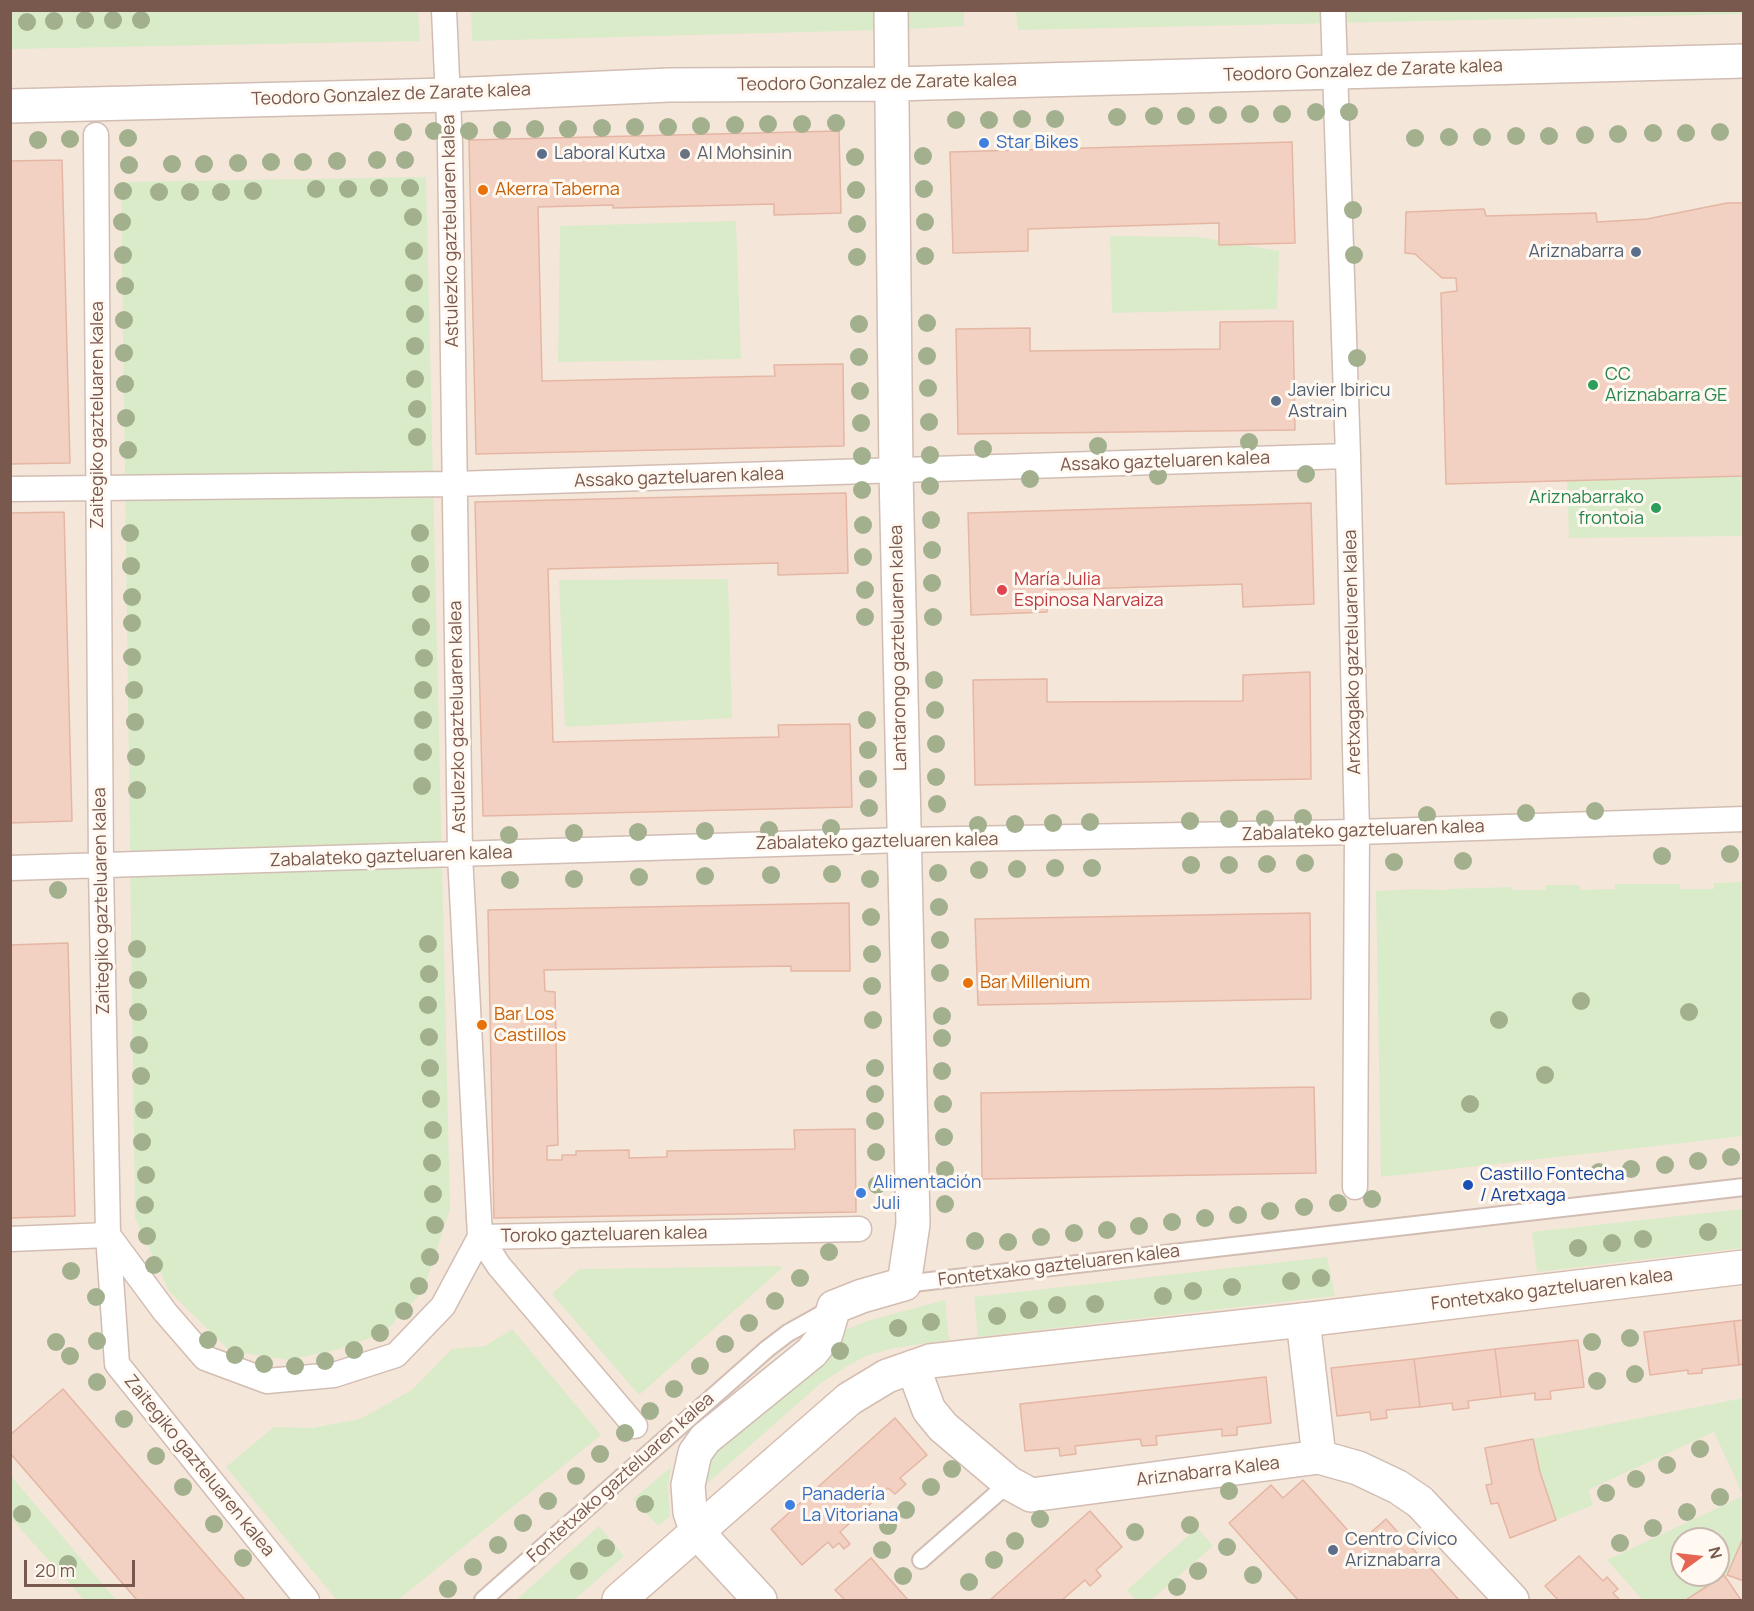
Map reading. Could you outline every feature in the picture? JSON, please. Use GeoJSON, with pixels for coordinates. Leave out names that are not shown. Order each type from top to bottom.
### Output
{"type":"FeatureCollection","features":[{"type":"Feature","properties":{"kind":"street","name":"Astulezko gazteluaren kalea"},"geometry":{"type":"LineString","coordinates":[[444,10],[448,95],[460,855],[480,1237]]}},
{"type":"Feature","properties":{"kind":"street","name":"Lantarongo gazteluaren kalea"},"geometry":{"type":"LineString","coordinates":[[891,10],[896,472],[913,1224],[904,1284]]}},
{"type":"Feature","properties":{"kind":"street","name":"Aretxagako gazteluaren kalea"},"geometry":{"type":"LineString","coordinates":[[1333,10],[1348,456],[1357,832],[1354,1187]]}},
{"type":"Feature","properties":{"kind":"street","name":"Teodoro Gonzalez de Zarate kalea"},"geometry":{"type":"LineString","coordinates":[[10,106],[448,95],[669,85],[893,84],[1743,61]]}},
{"type":"Feature","properties":{"kind":"street","name":"Zaitegiko gazteluaren kalea"},"geometry":{"type":"LineString","coordinates":[[96,135],[101,867],[108,1235],[117,1364],[307,1600]]}},
{"type":"Feature","properties":{"kind":"street","name":"Assako gazteluaren kalea"},"geometry":{"type":"LineString","coordinates":[[10,489],[454,484],[896,472],[955,468],[1348,456]]}},
{"type":"Feature","properties":{"kind":"street","name":"Zabalateko gazteluaren kalea"},"geometry":{"type":"LineString","coordinates":[[10,868],[101,867],[903,840],[1357,832],[1743,819]]}},
{"type":"Feature","properties":{"kind":"street","name":"Toroko gazteluaren kalea"},"geometry":{"type":"LineString","coordinates":[[108,1235],[165,1312],[205,1358],[267,1382],[334,1375],[396,1355],[443,1306],[480,1237],[859,1229]]}},
{"type":"Feature","properties":{"kind":"street"},"geometry":{"type":"LineString","coordinates":[[10,1239],[108,1235]]}},
{"type":"Feature","properties":{"kind":"street"},"geometry":{"type":"LineString","coordinates":[[480,1237],[500,1266],[635,1426]]}},
{"type":"Feature","properties":{"kind":"street","name":"Fontetxako gazteluaren kalea"},"geometry":{"type":"LineString","coordinates":[[620,1600],[849,1400],[886,1376],[930,1361],[1303,1320],[1743,1267]]}},
{"type":"Feature","properties":{"kind":"street","name":"Fontetxako gazteluaren kalea"},"geometry":{"type":"LineString","coordinates":[[834,1307],[904,1284]]}},
{"type":"Feature","properties":{"kind":"street"},"geometry":{"type":"LineString","coordinates":[[760,1600],[697,1532],[690,1512],[688,1485],[695,1453],[705,1439],[812,1352],[825,1334],[834,1307]]}},
{"type":"Feature","properties":{"kind":"street"},"geometry":{"type":"LineString","coordinates":[[1303,1320],[1319,1457]]}},
{"type":"Feature","properties":{"kind":"street","name":"Ariznabarra Kalea"},"geometry":{"type":"LineString","coordinates":[[913,1367],[929,1410],[943,1427],[1009,1483],[1030,1495],[1319,1457],[1358,1468],[1398,1487],[1420,1502],[1512,1600]]}},
{"type":"Feature","properties":{"kind":"lane","name":"Fontetxako gazteluaren kalea"},"geometry":{"type":"LineString","coordinates":[[904,1284],[1743,1187]]}},
{"type":"Feature","properties":{"kind":"lane","name":"Fontetxako gazteluaren kalea"},"geometry":{"type":"LineString","coordinates":[[483,1600],[767,1349],[788,1333],[834,1307]]}},
{"type":"Feature","properties":{"kind":"lane"},"geometry":{"type":"LineString","coordinates":[[921,1560],[1009,1483]]}},
{"type":"Feature","properties":{"kind":"shaded area"},"geometry":{"type":"Polygon","coordinates":[[[11,11],[1743,11],[1743,1600],[11,1600],[11,11]]]}},
{"type":"Feature","properties":{"kind":"green space"},"geometry":{"type":"Polygon","coordinates":[[[879,10],[880,30],[472,41],[471,11],[879,10]]]}},
{"type":"Feature","properties":{"kind":"green space"},"geometry":{"type":"Polygon","coordinates":[[[1743,10],[1744,14],[1018,30],[1016,11],[1743,10]]]}},
{"type":"Feature","properties":{"kind":"green space"},"geometry":{"type":"Polygon","coordinates":[[[10,11],[418,11],[420,41],[11,49],[10,11]]]}},
{"type":"Feature","properties":{"kind":"green space"},"geometry":{"type":"Polygon","coordinates":[[[906,11],[964,11],[964,26],[908,29],[906,11]]]}},
{"type":"Feature","properties":{"kind":"green space"},"geometry":{"type":"Polygon","coordinates":[[[426,177],[450,1209],[423,1291],[384,1333],[340,1349],[288,1360],[230,1351],[169,1291],[135,1218],[121,182],[426,177]]]}},
{"type":"Feature","properties":{"kind":"green space"},"geometry":{"type":"Polygon","coordinates":[[[736,221],[741,359],[558,362],[560,226],[736,221]]]}},
{"type":"Feature","properties":{"kind":"green space"},"geometry":{"type":"Polygon","coordinates":[[[1110,236],[1198,237],[1279,251],[1277,309],[1112,313],[1110,236]]]}},
{"type":"Feature","properties":{"kind":"green space","name":"Ariznabarrako frontoia"},"geometry":{"type":"Polygon","coordinates":[[[1743,476],[1743,536],[1569,538],[1567,481],[1743,476]]]}},
{"type":"Feature","properties":{"kind":"green space"},"geometry":{"type":"Polygon","coordinates":[[[728,579],[732,718],[565,727],[559,580],[728,579]]]}},
{"type":"Feature","properties":{"kind":"green space"},"geometry":{"type":"Polygon","coordinates":[[[1743,882],[1743,1136],[1381,1177],[1376,891],[1512,887],[1512,890],[1546,890],[1546,885],[1580,885],[1580,890],[1615,889],[1615,884],[1680,884],[1680,889],[1714,889],[1714,883],[1743,882]]]}},
{"type":"Feature","properties":{"kind":"green space"},"geometry":{"type":"Polygon","coordinates":[[[1743,1209],[1743,1248],[1537,1272],[1532,1232],[1743,1209]]]}},
{"type":"Feature","properties":{"kind":"green space"},"geometry":{"type":"Polygon","coordinates":[[[1327,1257],[1335,1296],[978,1337],[974,1297],[1327,1257]]]}},
{"type":"Feature","properties":{"kind":"green space"},"geometry":{"type":"Polygon","coordinates":[[[781,1266],[781,1269],[639,1395],[552,1294],[579,1269],[781,1266]]]}},
{"type":"Feature","properties":{"kind":"green space"},"geometry":{"type":"Polygon","coordinates":[[[945,1300],[949,1340],[894,1348],[866,1356],[842,1369],[820,1384],[704,1486],[711,1458],[722,1439],[838,1333],[867,1321],[945,1300]]]}},
{"type":"Feature","properties":{"kind":"green space"},"geometry":{"type":"Polygon","coordinates":[[[512,1329],[601,1435],[398,1600],[337,1600],[226,1467],[274,1427],[312,1428],[360,1419],[412,1390],[452,1349],[485,1346],[512,1329]]]}},
{"type":"Feature","properties":{"kind":"green space"},"geometry":{"type":"Polygon","coordinates":[[[1743,1398],[1743,1495],[1714,1432],[1588,1490],[1593,1505],[1556,1520],[1540,1472],[1533,1439],[1743,1398]]]}},
{"type":"Feature","properties":{"kind":"green space"},"geometry":{"type":"Polygon","coordinates":[[[671,1467],[668,1487],[670,1516],[658,1526],[633,1499],[671,1467]]]}},
{"type":"Feature","properties":{"kind":"green space"},"geometry":{"type":"Polygon","coordinates":[[[11,1476],[116,1600],[84,1600],[11,1518],[11,1476]]]}},
{"type":"Feature","properties":{"kind":"green space"},"geometry":{"type":"Polygon","coordinates":[[[1743,1496],[1743,1536],[1730,1568],[1730,1527],[1677,1527],[1743,1496]]]}},
{"type":"Feature","properties":{"kind":"green space"},"geometry":{"type":"Polygon","coordinates":[[[599,1526],[624,1556],[574,1600],[516,1600],[599,1526]]]}},
{"type":"Feature","properties":{"kind":"green space"},"geometry":{"type":"Polygon","coordinates":[[[1197,1528],[1213,1546],[1151,1600],[1136,1600],[1127,1590],[1197,1528]]]}},
{"type":"Feature","properties":{"kind":"green space"},"geometry":{"type":"Polygon","coordinates":[[[1670,1530],[1670,1587],[1707,1587],[1686,1600],[1643,1600],[1607,1560],[1670,1530]]]}},
{"type":"Feature","properties":{"kind":"building"},"geometry":{"type":"Polygon","coordinates":[[[839,131],[841,213],[774,215],[774,204],[613,208],[613,205],[538,207],[542,381],[775,376],[774,365],[843,364],[844,446],[476,454],[469,140],[839,131]]]}},
{"type":"Feature","properties":{"kind":"building"},"geometry":{"type":"Polygon","coordinates":[[[1292,142],[1295,243],[1219,245],[1219,223],[1028,229],[1028,251],[953,253],[950,152],[1292,142]]]}},
{"type":"Feature","properties":{"kind":"building"},"geometry":{"type":"Polygon","coordinates":[[[62,160],[70,463],[10,464],[10,161],[62,160]]]}},
{"type":"Feature","properties":{"kind":"building","name":"CC Ariznabarra GE"},"geometry":{"type":"Polygon","coordinates":[[[1727,203],[1744,203],[1744,476],[1446,484],[1441,293],[1457,291],[1456,278],[1442,278],[1415,254],[1405,253],[1406,212],[1484,209],[1486,216],[1596,213],[1597,222],[1647,219],[1727,203]]]}},
{"type":"Feature","properties":{"kind":"building"},"geometry":{"type":"Polygon","coordinates":[[[1293,321],[1295,430],[958,434],[956,329],[1030,328],[1030,351],[1220,349],[1220,322],[1293,321]]]}},
{"type":"Feature","properties":{"kind":"building"},"geometry":{"type":"Polygon","coordinates":[[[846,493],[848,573],[778,575],[778,563],[548,569],[553,742],[779,737],[778,725],[850,724],[852,807],[483,816],[475,502],[846,493]]]}},
{"type":"Feature","properties":{"kind":"building"},"geometry":{"type":"Polygon","coordinates":[[[1311,503],[1314,604],[1243,607],[1242,584],[1047,590],[1047,612],[971,615],[968,513],[1311,503]]]}},
{"type":"Feature","properties":{"kind":"building"},"geometry":{"type":"Polygon","coordinates":[[[64,512],[72,821],[10,823],[10,513],[64,512]]]}},
{"type":"Feature","properties":{"kind":"building"},"geometry":{"type":"Polygon","coordinates":[[[1310,672],[1311,779],[975,785],[973,680],[1047,679],[1047,702],[1243,701],[1243,675],[1310,672]]]}},
{"type":"Feature","properties":{"kind":"building"},"geometry":{"type":"Polygon","coordinates":[[[849,903],[850,971],[791,971],[791,966],[544,970],[545,991],[555,992],[558,1145],[547,1146],[547,1160],[562,1160],[562,1155],[576,1155],[576,1151],[629,1150],[629,1158],[667,1157],[667,1151],[795,1149],[794,1130],[855,1129],[856,1212],[494,1218],[488,910],[849,903]]]}},
{"type":"Feature","properties":{"kind":"building"},"geometry":{"type":"Polygon","coordinates":[[[1310,913],[1311,999],[978,1005],[975,919],[1310,913]]]}},
{"type":"Feature","properties":{"kind":"building"},"geometry":{"type":"Polygon","coordinates":[[[68,943],[75,1216],[10,1218],[10,945],[68,943]]]}},
{"type":"Feature","properties":{"kind":"building"},"geometry":{"type":"Polygon","coordinates":[[[1314,1087],[1316,1173],[982,1179],[981,1093],[1314,1087]]]}},
{"type":"Feature","properties":{"kind":"building"},"geometry":{"type":"Polygon","coordinates":[[[1744,1320],[1744,1364],[1739,1365],[1734,1321],[1744,1320]]]}},
{"type":"Feature","properties":{"kind":"building"},"geometry":{"type":"Polygon","coordinates":[[[1734,1321],[1739,1365],[1702,1369],[1702,1373],[1688,1374],[1688,1370],[1650,1375],[1644,1332],[1734,1321]]]}},
{"type":"Feature","properties":{"kind":"building"},"geometry":{"type":"Polygon","coordinates":[[[1578,1340],[1584,1387],[1550,1391],[1551,1399],[1535,1400],[1535,1393],[1501,1397],[1495,1349],[1578,1340]]]}},
{"type":"Feature","properties":{"kind":"building"},"geometry":{"type":"Polygon","coordinates":[[[1495,1349],[1501,1397],[1468,1401],[1469,1408],[1453,1410],[1452,1403],[1420,1407],[1414,1359],[1495,1349]]]}},
{"type":"Feature","properties":{"kind":"building"},"geometry":{"type":"Polygon","coordinates":[[[1414,1359],[1420,1407],[1386,1410],[1387,1418],[1371,1420],[1370,1412],[1337,1416],[1331,1368],[1414,1359]]]}},
{"type":"Feature","properties":{"kind":"building"},"geometry":{"type":"Polygon","coordinates":[[[1266,1377],[1271,1423],[1237,1427],[1237,1435],[1222,1436],[1222,1429],[1156,1436],[1157,1445],[1142,1446],[1140,1439],[1075,1446],[1076,1454],[1060,1456],[1059,1448],[1025,1451],[1020,1404],[1266,1377]]]}},
{"type":"Feature","properties":{"kind":"building"},"geometry":{"type":"Polygon","coordinates":[[[63,1389],[245,1600],[137,1600],[10,1453],[10,1435],[63,1389]]]}},
{"type":"Feature","properties":{"kind":"building"},"geometry":{"type":"Polygon","coordinates":[[[895,1418],[927,1455],[900,1478],[906,1484],[895,1494],[888,1488],[840,1532],[850,1544],[844,1549],[839,1543],[833,1548],[828,1542],[802,1565],[771,1529],[895,1418]]]}},
{"type":"Feature","properties":{"kind":"building"},"geometry":{"type":"Polygon","coordinates":[[[1533,1439],[1540,1472],[1556,1520],[1510,1538],[1498,1503],[1491,1504],[1486,1485],[1492,1484],[1485,1448],[1533,1439]]]}},
{"type":"Feature","properties":{"kind":"building"},"geometry":{"type":"Polygon","coordinates":[[[1303,1480],[1359,1543],[1386,1519],[1459,1600],[1298,1600],[1229,1523],[1271,1485],[1283,1498],[1303,1480]]]}},
{"type":"Feature","properties":{"kind":"building"},"geometry":{"type":"Polygon","coordinates":[[[1090,1511],[1122,1547],[1096,1570],[1101,1576],[1090,1586],[1085,1580],[1062,1600],[990,1600],[1090,1511]]]}},
{"type":"Feature","properties":{"kind":"building"},"geometry":{"type":"Polygon","coordinates":[[[1744,1536],[1744,1581],[1730,1576],[1730,1568],[1744,1536]]]}},
{"type":"Feature","properties":{"kind":"building"},"geometry":{"type":"Polygon","coordinates":[[[1579,1556],[1603,1581],[1607,1577],[1618,1589],[1613,1593],[1620,1600],[1558,1600],[1545,1586],[1579,1556]]]}},
{"type":"Feature","properties":{"kind":"building"},"geometry":{"type":"Polygon","coordinates":[[[871,1558],[908,1600],[845,1600],[835,1590],[871,1558]]]}},
{"type":"Feature","properties":{"kind":"building"},"geometry":{"type":"Polygon","coordinates":[[[1730,1584],[1741,1600],[1686,1600],[1706,1587],[1730,1587],[1730,1584]]]}},
{"type":"Feature","properties":{"kind":"place","name":"Star Bikes"},"geometry":{"type":"Point","coordinates":[984,143]}},
{"type":"Feature","properties":{"kind":"place","name":"Laboral Kutxa"},"geometry":{"type":"Point","coordinates":[542,154]}},
{"type":"Feature","properties":{"kind":"place","name":"Al Mohsinin"},"geometry":{"type":"Point","coordinates":[685,154]}},
{"type":"Feature","properties":{"kind":"place","name":"Akerra Taberna"},"geometry":{"type":"Point","coordinates":[483,190]}},
{"type":"Feature","properties":{"kind":"place","name":"Ariznabarra"},"geometry":{"type":"Point","coordinates":[1636,252]}},
{"type":"Feature","properties":{"kind":"place","name":"CC Ariznabarra GE"},"geometry":{"type":"Point","coordinates":[1593,385]}},
{"type":"Feature","properties":{"kind":"place","name":"Javier Ibiricu Astrain"},"geometry":{"type":"Point","coordinates":[1276,401]}},
{"type":"Feature","properties":{"kind":"place","name":"Ariznabarrako frontoia"},"geometry":{"type":"Point","coordinates":[1656,508]}},
{"type":"Feature","properties":{"kind":"place","name":"María Julia Espinosa Narvaiza"},"geometry":{"type":"Point","coordinates":[1002,590]}},
{"type":"Feature","properties":{"kind":"place","name":"Bar Millenium"},"geometry":{"type":"Point","coordinates":[968,983]}},
{"type":"Feature","properties":{"kind":"place","name":"Bar Los Castillos"},"geometry":{"type":"Point","coordinates":[482,1025]}},
{"type":"Feature","properties":{"kind":"place","name":"Castillo Fontecha / Aretxaga"},"geometry":{"type":"Point","coordinates":[1468,1185]}},
{"type":"Feature","properties":{"kind":"place","name":"Alimentación Juli"},"geometry":{"type":"Point","coordinates":[861,1193]}},
{"type":"Feature","properties":{"kind":"place","name":"Panadería La Vitoriana"},"geometry":{"type":"Point","coordinates":[790,1505]}},
{"type":"Feature","properties":{"kind":"place","name":"Centro Cívico Ariznabarra"},"geometry":{"type":"Point","coordinates":[1333,1550]}}]}
